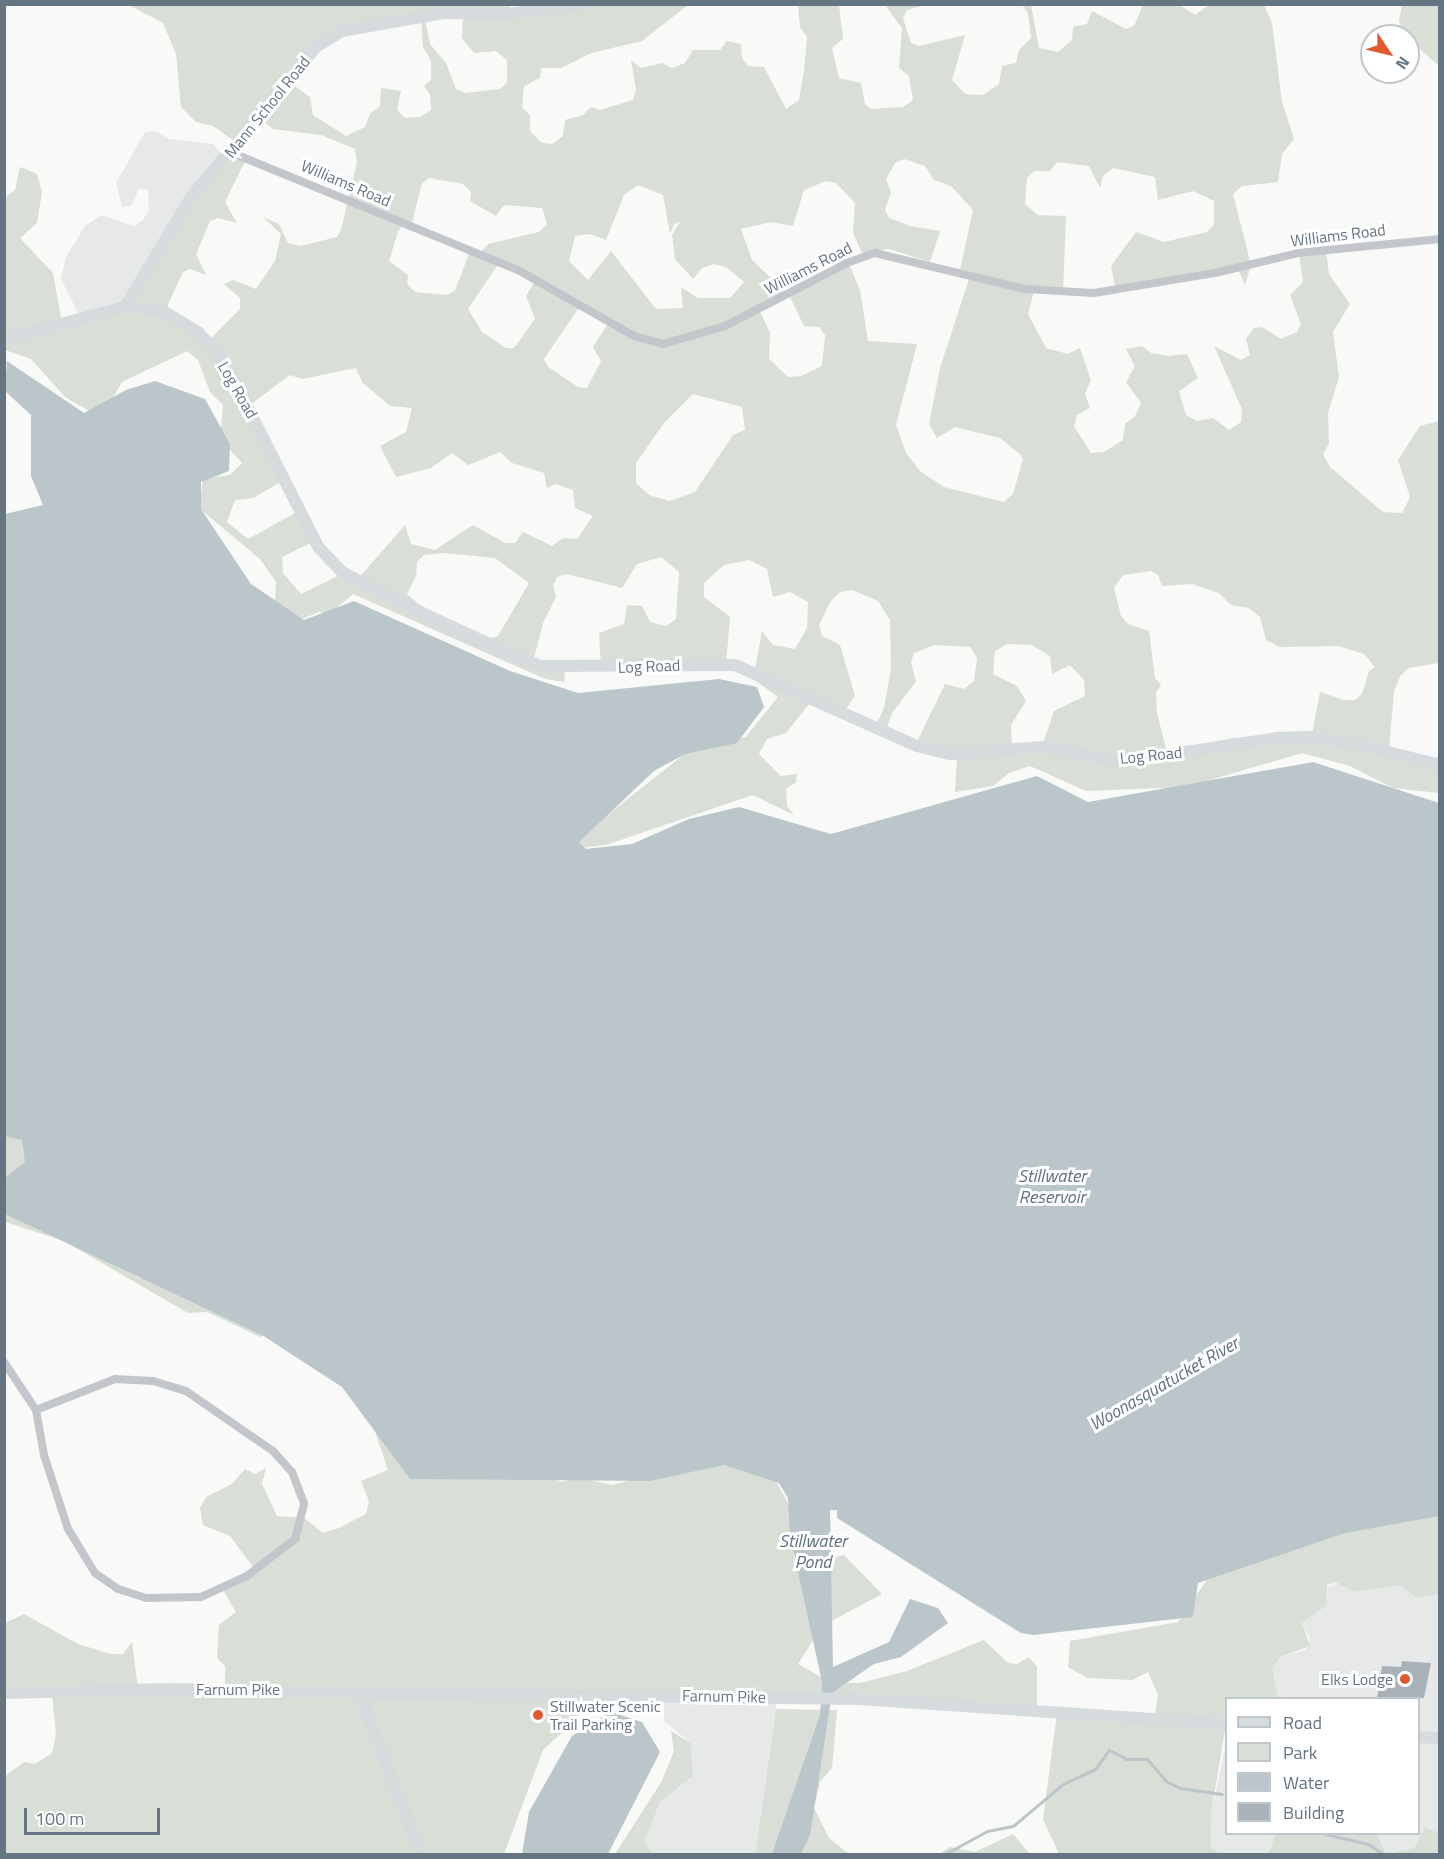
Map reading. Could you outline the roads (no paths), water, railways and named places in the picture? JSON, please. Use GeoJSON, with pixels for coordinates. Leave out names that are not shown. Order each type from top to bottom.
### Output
{"type":"FeatureCollection","features":[{"type":"Feature","properties":{"kind":"street","name":"Mann School Road"},"geometry":{"type":"LineString","coordinates":[[125,307],[169,229],[316,47],[342,31],[444,14],[506,14],[587,4]]}},
{"type":"Feature","properties":{"kind":"street","name":"Williams Road"},"geometry":{"type":"LineString","coordinates":[[230,152],[518,270],[634,336],[663,344],[725,326],[847,262],[875,253],[1025,289],[1094,293],[1215,273],[1298,252],[1440,239]]}},
{"type":"Feature","properties":{"kind":"street","name":"Log Road"},"geometry":{"type":"LineString","coordinates":[[4,339],[125,307],[163,311],[198,332],[224,361],[300,515],[319,548],[342,572],[476,640],[540,666],[735,665],[917,746],[950,754],[1043,747],[1111,760],[1140,759],[1276,738],[1310,737],[1356,744],[1440,765]]}},
{"type":"Feature","properties":{"kind":"street"},"geometry":{"type":"LineString","coordinates":[[4,1362],[36,1410],[54,1487],[78,1550],[95,1573],[118,1589],[146,1598],[201,1597],[256,1570],[300,1531],[304,1504],[286,1465],[246,1429],[186,1391],[164,1383],[115,1380],[36,1410]]}},
{"type":"Feature","properties":{"kind":"street","name":"Farnum Pike"},"geometry":{"type":"LineString","coordinates":[[4,1693],[170,1689],[815,1698],[1225,1724]]}},
{"type":"Feature","properties":{"kind":"street"},"geometry":{"type":"LineString","coordinates":[[358,1693],[421,1854]]}},
{"type":"Feature","properties":{"kind":"street"},"geometry":{"type":"LineString","coordinates":[[1420,1737],[1440,1738]]}},
{"type":"Feature","properties":{"kind":"water","name":"Stillwater Reservoir"},"geometry":{"type":"Polygon","coordinates":[[[7,361],[84,413],[126,390],[155,381],[205,399],[230,444],[229,471],[201,482],[201,509],[251,584],[304,620],[354,601],[510,671],[578,693],[719,679],[757,687],[764,707],[737,743],[685,754],[654,771],[579,842],[586,849],[632,844],[689,819],[739,807],[831,834],[1037,776],[1088,802],[1313,762],[1439,803],[1439,1516],[1345,1533],[1198,1583],[1193,1617],[1033,1635],[1021,1633],[837,1518],[837,1510],[830,1510],[833,1667],[889,1642],[910,1599],[938,1608],[948,1623],[901,1657],[874,1664],[832,1693],[810,1835],[801,1854],[772,1854],[820,1715],[822,1682],[790,1535],[788,1498],[779,1483],[724,1465],[650,1481],[410,1479],[342,1387],[262,1335],[5,1214],[5,1178],[25,1162],[22,1140],[4,1136],[5,514],[43,505],[31,476],[31,415],[5,391],[7,361]]]}},
{"type":"Feature","properties":{"kind":"water"},"geometry":{"type":"Polygon","coordinates":[[[611,1712],[642,1722],[660,1752],[608,1854],[522,1854],[529,1812],[572,1736],[611,1712]]]}},
{"type":"Feature","properties":{"kind":"waterway"},"geometry":{"type":"LineString","coordinates":[[945,1854],[987,1831],[1013,1826],[1063,1784],[1095,1769],[1109,1750],[1127,1759],[1147,1759],[1166,1781],[1180,1788],[1222,1794]]}},
{"type":"Feature","properties":{"kind":"waterway"},"geometry":{"type":"LineString","coordinates":[[1329,1835],[1368,1844],[1383,1854]]}},
{"type":"Feature","properties":{"kind":"place","name":"Elks Lodge"},"geometry":{"type":"Point","coordinates":[1405,1679]}},
{"type":"Feature","properties":{"kind":"place","name":"Stillwater Scenic Trail Parking"},"geometry":{"type":"Point","coordinates":[538,1715]}},
{"type":"Feature","properties":{"kind":"water label","name":"Woonasquatucket River"},"geometry":{"type":"Point","coordinates":[1164,1384]}},
{"type":"Feature","properties":{"kind":"water label","name":"Stillwater Pond"},"geometry":{"type":"Point","coordinates":[813,1552]}}]}
